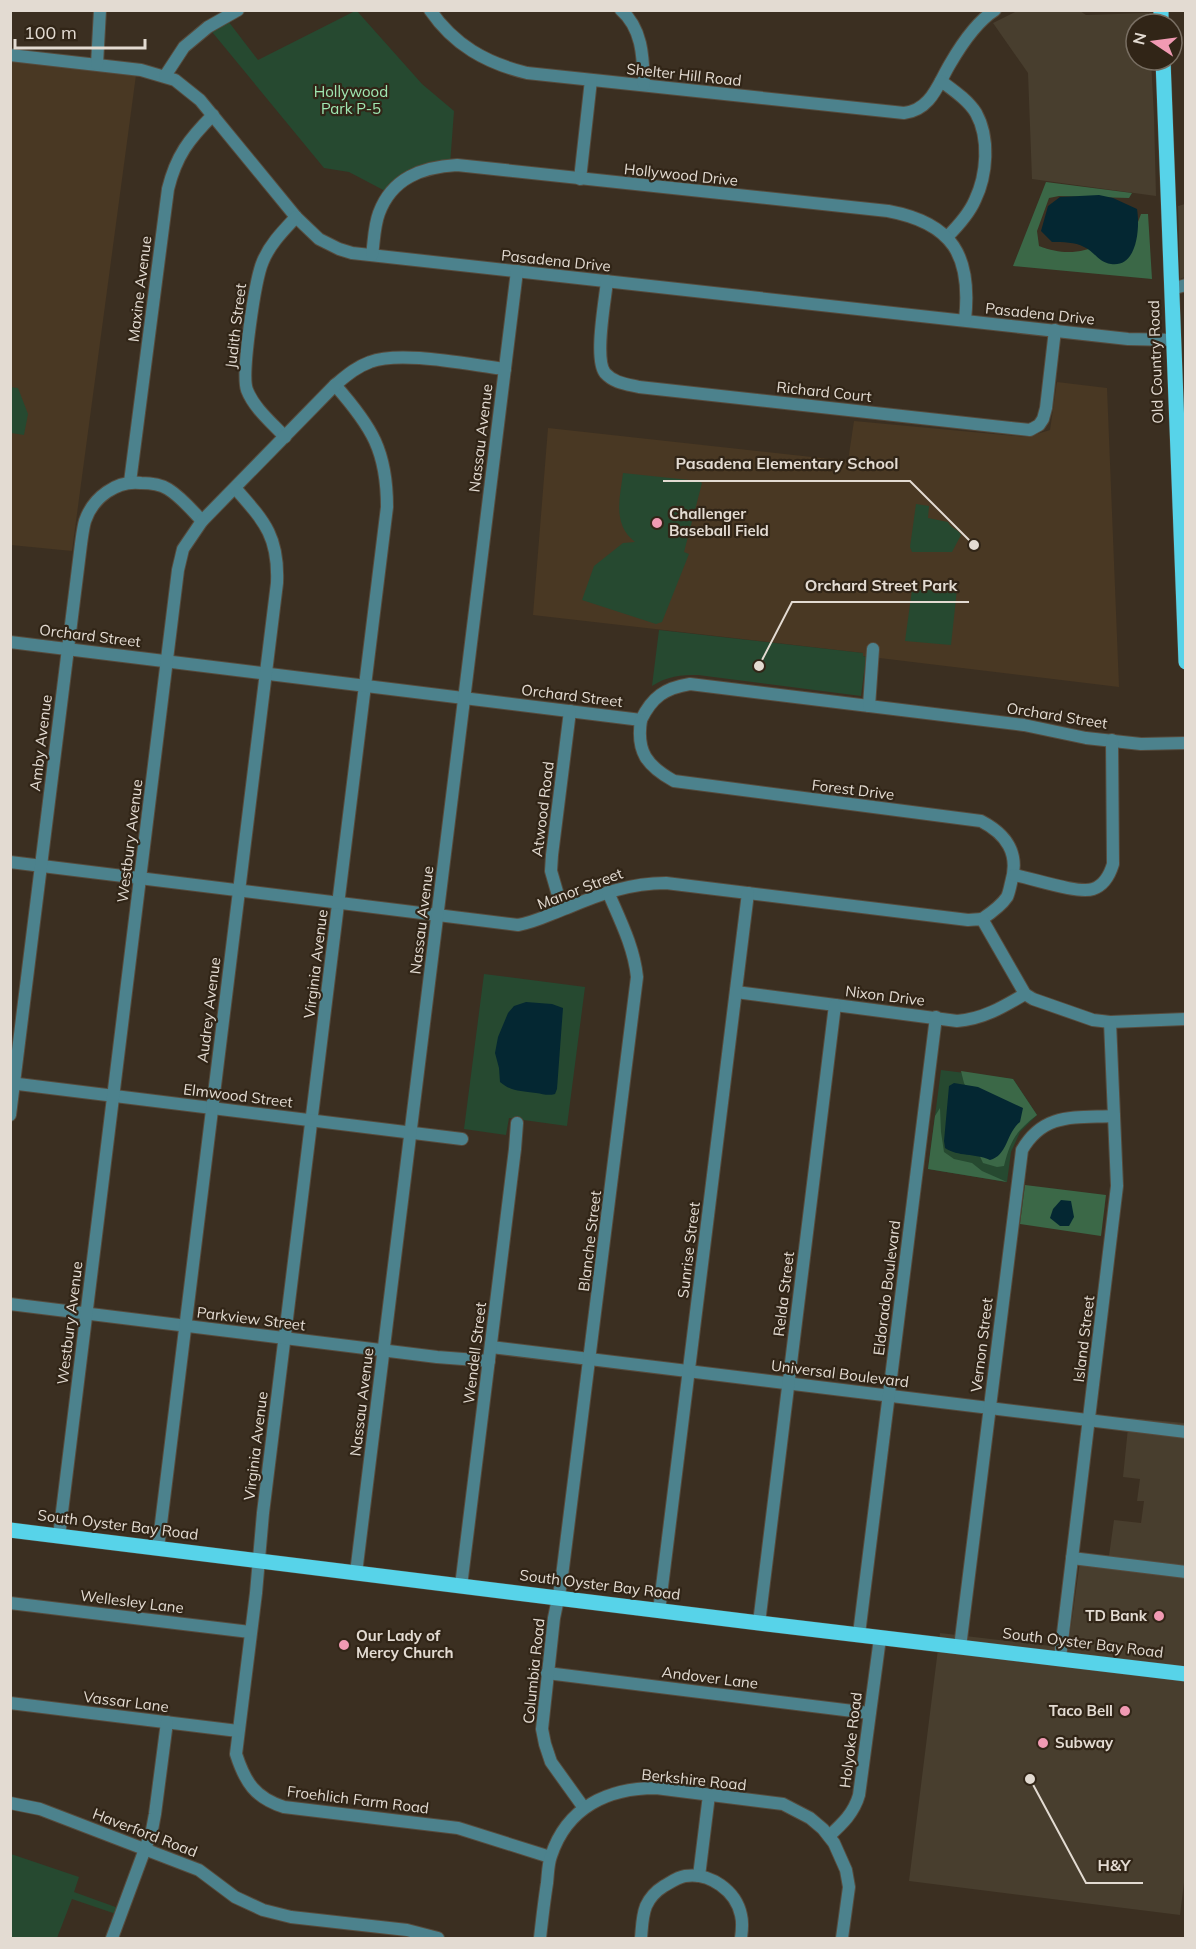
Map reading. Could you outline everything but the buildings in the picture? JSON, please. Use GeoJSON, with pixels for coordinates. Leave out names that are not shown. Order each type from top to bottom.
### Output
{"type":"FeatureCollection","features":[{"type":"Feature","properties":{"kind":"main road","name":"Old Country Road"},"geometry":{"type":"LineString","coordinates":[[1164,72],[1178,287],[1173,340],[1183,521],[1185,662]]}},
{"type":"Feature","properties":{"kind":"main road","name":"South Oyster Bay Road"},"geometry":{"type":"LineString","coordinates":[[10,1530],[880,1638],[1184,1672]]}},
{"type":"Feature","properties":{"kind":"street"},"geometry":{"type":"LineString","coordinates":[[97,64],[100,10]]}},
{"type":"Feature","properties":{"kind":"street"},"geometry":{"type":"LineString","coordinates":[[165,76],[184,47],[223,14],[238,10]]}},
{"type":"Feature","properties":{"kind":"street","name":"Shelter Hill Road"},"geometry":{"type":"LineString","coordinates":[[430,10],[461,45],[484,59],[527,73],[904,113],[914,112],[935,93],[970,34],[995,10]]}},
{"type":"Feature","properties":{"kind":"street"},"geometry":{"type":"LineString","coordinates":[[621,10],[637,32],[642,48],[645,85]]}},
{"type":"Feature","properties":{"kind":"street","name":"Pasadena Drive"},"geometry":{"type":"LineString","coordinates":[[10,55],[141,70],[175,80],[200,100],[296,216],[319,239],[352,253],[1128,339],[1173,340]]}},
{"type":"Feature","properties":{"kind":"street"},"geometry":{"type":"LineString","coordinates":[[580,179],[591,80]]}},
{"type":"Feature","properties":{"kind":"street"},"geometry":{"type":"LineString","coordinates":[[941,81],[967,102],[975,112],[985,142],[983,171],[976,198],[960,224],[947,237]]}},
{"type":"Feature","properties":{"kind":"street","name":"Maxine Avenue"},"geometry":{"type":"LineString","coordinates":[[130,482],[168,189],[173,168],[183,148],[196,131],[213,115]]}},
{"type":"Feature","properties":{"kind":"street","name":"Hollywood Drive"},"geometry":{"type":"LineString","coordinates":[[372,255],[378,215],[389,193],[410,176],[437,166],[457,165],[888,211],[925,221],[935,226],[947,237],[966,275],[968,286],[965,320]]}},
{"type":"Feature","properties":{"kind":"street","name":"Judith Street"},"geometry":{"type":"LineString","coordinates":[[285,436],[254,404],[247,390],[244,373],[259,272],[271,245],[296,216]]}},
{"type":"Feature","properties":{"kind":"street","name":"Nassau Avenue"},"geometry":{"type":"LineString","coordinates":[[356,1573],[517,271]]}},
{"type":"Feature","properties":{"kind":"street","name":"Richard Court"},"geometry":{"type":"LineString","coordinates":[[607,281],[599,358],[603,370],[620,383],[972,424],[1030,430],[1039,425],[1046,408],[1054,330]]}},
{"type":"Feature","properties":{"kind":"street","name":"Westbury Avenue"},"geometry":{"type":"LineString","coordinates":[[59,1536],[178,570],[183,549],[202,521],[335,385],[357,367],[386,357],[406,357],[504,369]]}},
{"type":"Feature","properties":{"kind":"street","name":"Virginia Avenue"},"geometry":{"type":"LineString","coordinates":[[258,1561],[387,507],[387,480],[381,454],[373,434],[335,385]]}},
{"type":"Feature","properties":{"kind":"street"},"geometry":{"type":"LineString","coordinates":[[130,482],[156,484],[168,489],[202,521]]}},
{"type":"Feature","properties":{"kind":"street","name":"Amby Avenue"},"geometry":{"type":"LineString","coordinates":[[10,1115],[12,1083],[85,520],[102,495],[114,487],[130,482]]}},
{"type":"Feature","properties":{"kind":"street","name":"Audrey Avenue"},"geometry":{"type":"LineString","coordinates":[[158,1548],[277,583],[278,562],[269,530],[261,517],[235,488]]}},
{"type":"Feature","properties":{"kind":"street","name":"Orchard Street"},"geometry":{"type":"LineString","coordinates":[[10,642],[641,720],[647,706],[660,694],[676,686],[690,684],[1024,725],[1086,738],[1141,744],[1185,743]]}},
{"type":"Feature","properties":{"kind":"street"},"geometry":{"type":"LineString","coordinates":[[869,706],[873,649]]}},
{"type":"Feature","properties":{"kind":"street","name":"Atwood Road"},"geometry":{"type":"LineString","coordinates":[[562,909],[551,871],[570,711]]}},
{"type":"Feature","properties":{"kind":"street","name":"Forest Drive"},"geometry":{"type":"LineString","coordinates":[[641,720],[639,735],[645,757],[658,772],[674,781],[981,821],[995,829],[1006,841],[1013,855],[1014,875]]}},
{"type":"Feature","properties":{"kind":"street"},"geometry":{"type":"LineString","coordinates":[[1112,740],[1113,864],[1110,874],[1104,882],[1095,888],[1086,890],[1014,875],[1007,896],[995,910],[982,919],[1025,994],[1042,1003],[1094,1020],[1110,1022],[1185,1019]]}},
{"type":"Feature","properties":{"kind":"street","name":"Manor Street"},"geometry":{"type":"LineString","coordinates":[[10,862],[518,925],[536,922],[562,909],[608,892],[633,885],[666,883],[968,920],[982,919]]}},
{"type":"Feature","properties":{"kind":"street","name":"Blanche Street"},"geometry":{"type":"LineString","coordinates":[[558,1598],[637,977],[632,947],[608,892]]}},
{"type":"Feature","properties":{"kind":"street","name":"Sunrise Street"},"geometry":{"type":"LineString","coordinates":[[659,1611],[748,893]]}},
{"type":"Feature","properties":{"kind":"street","name":"Nixon Drive"},"geometry":{"type":"LineString","coordinates":[[736,992],[957,1020],[981,1017],[1025,994]]}},
{"type":"Feature","properties":{"kind":"street","name":"Relda Street"},"geometry":{"type":"LineString","coordinates":[[759,1623],[835,1005]]}},
{"type":"Feature","properties":{"kind":"street","name":"Eldorado Boulevard"},"geometry":{"type":"LineString","coordinates":[[859,1634],[936,1017]]}},
{"type":"Feature","properties":{"kind":"street","name":"Island Street"},"geometry":{"type":"LineString","coordinates":[[1060,1658],[1117,1186],[1110,1022]]}},
{"type":"Feature","properties":{"kind":"street","name":"Elmwood Street"},"geometry":{"type":"LineString","coordinates":[[12,1083],[462,1139]]}},
{"type":"Feature","properties":{"kind":"street","name":"Vernon Street"},"geometry":{"type":"LineString","coordinates":[[960,1647],[1022,1150],[1035,1131],[1054,1120],[1114,1116]]}},
{"type":"Feature","properties":{"kind":"street","name":"Wendell Street"},"geometry":{"type":"LineString","coordinates":[[461,1586],[517,1123]]}},
{"type":"Feature","properties":{"kind":"street","name":"Parkview Street"},"geometry":{"type":"LineString","coordinates":[[10,1304],[437,1358],[489,1361]]}},
{"type":"Feature","properties":{"kind":"street","name":"Universal Boulevard"},"geometry":{"type":"LineString","coordinates":[[491,1347],[1185,1432]]}},
{"type":"Feature","properties":{"kind":"street"},"geometry":{"type":"LineString","coordinates":[[1072,1558],[1185,1572]]}},
{"type":"Feature","properties":{"kind":"street","name":"Froehlich Farm Road"},"geometry":{"type":"LineString","coordinates":[[258,1561],[236,1754],[241,1770],[255,1791],[272,1803],[284,1807],[458,1828],[550,1857]]}},
{"type":"Feature","properties":{"kind":"street","name":"Columbia Road"},"geometry":{"type":"LineString","coordinates":[[558,1598],[542,1717],[544,1744],[551,1762],[584,1808]]}},
{"type":"Feature","properties":{"kind":"street","name":"Wellesley Lane"},"geometry":{"type":"LineString","coordinates":[[10,1603],[250,1632]]}},
{"type":"Feature","properties":{"kind":"street","name":"Holyoke Road"},"geometry":{"type":"LineString","coordinates":[[829,1836],[844,1822],[857,1804],[880,1638]]}},
{"type":"Feature","properties":{"kind":"street","name":"Andover Lane"},"geometry":{"type":"LineString","coordinates":[[548,1673],[869,1713]]}},
{"type":"Feature","properties":{"kind":"street","name":"Vassar Lane"},"geometry":{"type":"LineString","coordinates":[[10,1703],[238,1731]]}},
{"type":"Feature","properties":{"kind":"street"},"geometry":{"type":"LineString","coordinates":[[112,1938],[155,1814],[167,1722]]}},
{"type":"Feature","properties":{"kind":"street","name":"Berkshire Road"},"geometry":{"type":"LineString","coordinates":[[540,1938],[550,1857],[563,1831],[584,1808],[610,1794],[634,1788],[656,1788],[783,1804],[810,1818],[829,1836]]}},
{"type":"Feature","properties":{"kind":"street"},"geometry":{"type":"LineString","coordinates":[[699,1876],[709,1795]]}},
{"type":"Feature","properties":{"kind":"street","name":"Haverford Road"},"geometry":{"type":"LineString","coordinates":[[10,1803],[40,1809],[199,1870],[235,1897],[263,1910],[291,1917],[407,1930],[438,1938]]}},
{"type":"Feature","properties":{"kind":"street"},"geometry":{"type":"LineString","coordinates":[[829,1836],[848,1879],[849,1887],[842,1938]]}},
{"type":"Feature","properties":{"kind":"street"},"geometry":{"type":"LineString","coordinates":[[640,1938],[646,1907],[657,1890],[673,1880],[686,1876],[699,1876],[723,1886],[733,1896],[741,1913],[741,1938]]}},
{"type":"Feature","properties":{"kind":"shaded area"},"geometry":{"type":"Polygon","coordinates":[[[1019,10],[1080,11],[1086,15],[1124,14],[1124,72],[1152,72],[1156,196],[1032,179],[1028,73],[993,23],[1019,10]]]}},
{"type":"Feature","properties":{"kind":"shaded area"},"geometry":{"type":"Polygon","coordinates":[[[11,61],[136,75],[72,551],[11,545],[11,61]]]}},
{"type":"Feature","properties":{"kind":"shaded area"},"geometry":{"type":"Polygon","coordinates":[[[1185,204],[1185,277],[1180,279],[1178,206],[1185,204]]]}},
{"type":"Feature","properties":{"kind":"shaded area"},"geometry":{"type":"Polygon","coordinates":[[[1057,382],[1107,388],[1119,687],[863,656],[863,653],[533,615],[548,428],[848,461],[854,421],[1027,437],[1050,430],[1057,382]]]}},
{"type":"Feature","properties":{"kind":"shaded area"},"geometry":{"type":"Polygon","coordinates":[[[1129,1418],[1185,1423],[1186,1867],[1180,1915],[909,1881],[940,1633],[1068,1648],[1081,1554],[1109,1556],[1114,1520],[1141,1523],[1144,1501],[1137,1501],[1140,1479],[1123,1477],[1129,1418]]]}},
{"type":"Feature","properties":{"kind":"green space","name":"Hollywood Park P-5"},"geometry":{"type":"Polygon","coordinates":[[[355,11],[422,84],[454,111],[450,165],[437,166],[389,193],[349,172],[324,168],[208,27],[225,17],[258,60],[355,11]]]}},
{"type":"Feature","properties":{"kind":"green space"},"geometry":{"type":"Polygon","coordinates":[[[1046,182],[1132,193],[1129,198],[1059,196],[1049,198],[1037,231],[1039,246],[1065,252],[1099,246],[1135,230],[1141,214],[1148,214],[1152,279],[1013,266],[1046,182]]]}},
{"type":"Feature","properties":{"kind":"green space"},"geometry":{"type":"Polygon","coordinates":[[[10,387],[18,388],[28,414],[24,435],[11,433],[10,387]]]}},
{"type":"Feature","properties":{"kind":"green space"},"geometry":{"type":"Polygon","coordinates":[[[623,473],[702,483],[684,552],[689,554],[662,622],[656,624],[582,600],[594,566],[623,543],[635,542],[628,535],[620,519],[619,501],[623,473]]]}},
{"type":"Feature","properties":{"kind":"green space"},"geometry":{"type":"Polygon","coordinates":[[[916,504],[929,506],[928,518],[948,522],[960,533],[952,552],[912,552],[910,547],[916,504]]]}},
{"type":"Feature","properties":{"kind":"green space"},"geometry":{"type":"Polygon","coordinates":[[[957,589],[951,645],[905,641],[912,590],[957,589]]]}},
{"type":"Feature","properties":{"kind":"green space"},"geometry":{"type":"Polygon","coordinates":[[[659,630],[863,653],[866,657],[861,696],[698,675],[674,677],[652,686],[659,630]]]}},
{"type":"Feature","properties":{"kind":"green space"},"geometry":{"type":"Polygon","coordinates":[[[484,974],[585,987],[567,1126],[509,1118],[506,1135],[464,1129],[484,974]]]}},
{"type":"Feature","properties":{"kind":"green space"},"geometry":{"type":"Polygon","coordinates":[[[941,1070],[1013,1079],[1037,1115],[1020,1132],[1011,1152],[1007,1182],[928,1169],[941,1070]]]}},
{"type":"Feature","properties":{"kind":"green space"},"geometry":{"type":"Polygon","coordinates":[[[961,1071],[1013,1079],[1037,1115],[1015,1137],[1004,1166],[997,1167],[983,1163],[977,1150],[976,1107],[964,1083],[961,1071]]]}},
{"type":"Feature","properties":{"kind":"green space"},"geometry":{"type":"Polygon","coordinates":[[[940,1108],[944,1152],[954,1159],[972,1163],[982,1171],[1007,1182],[928,1169],[935,1116],[940,1108]]]}},
{"type":"Feature","properties":{"kind":"green space"},"geometry":{"type":"Polygon","coordinates":[[[1025,1185],[1106,1195],[1101,1236],[1020,1224],[1025,1185]]]}},
{"type":"Feature","properties":{"kind":"green space"},"geometry":{"type":"Polygon","coordinates":[[[11,1854],[79,1877],[74,1892],[121,1909],[119,1915],[72,1899],[57,1938],[11,1938],[11,1854]]]}},
{"type":"Feature","properties":{"kind":"water"},"geometry":{"type":"Polygon","coordinates":[[[1099,195],[1113,198],[1137,209],[1138,225],[1135,244],[1132,253],[1120,263],[1107,263],[1077,244],[1052,242],[1041,231],[1048,206],[1060,197],[1099,195]]]}},
{"type":"Feature","properties":{"kind":"water"},"geometry":{"type":"Polygon","coordinates":[[[526,1002],[552,1004],[563,1008],[555,1094],[546,1095],[517,1090],[500,1082],[495,1053],[498,1037],[508,1013],[514,1006],[526,1002]]]}},
{"type":"Feature","properties":{"kind":"water"},"geometry":{"type":"Polygon","coordinates":[[[954,1083],[978,1087],[1023,1108],[1020,1122],[1004,1149],[996,1157],[990,1160],[955,1153],[945,1148],[949,1086],[954,1083]]]}},
{"type":"Feature","properties":{"kind":"water"},"geometry":{"type":"Polygon","coordinates":[[[1061,1200],[1071,1201],[1074,1217],[1069,1226],[1060,1226],[1050,1218],[1053,1209],[1061,1200]]]}},
{"type":"Feature","properties":{"kind":"place","name":"Challenger Baseball Field"},"geometry":{"type":"Point","coordinates":[657,523]}},
{"type":"Feature","properties":{"kind":"place","name":"Pasadena Elementary School"},"geometry":{"type":"Point","coordinates":[974,545]}},
{"type":"Feature","properties":{"kind":"place","name":"Orchard Street Park"},"geometry":{"type":"Point","coordinates":[759,666]}},
{"type":"Feature","properties":{"kind":"place","name":"TD Bank"},"geometry":{"type":"Point","coordinates":[1159,1616]}},
{"type":"Feature","properties":{"kind":"place","name":"Our Lady of Mercy Church"},"geometry":{"type":"Point","coordinates":[344,1645]}},
{"type":"Feature","properties":{"kind":"place","name":"Taco Bell"},"geometry":{"type":"Point","coordinates":[1125,1711]}},
{"type":"Feature","properties":{"kind":"place","name":"Subway"},"geometry":{"type":"Point","coordinates":[1043,1743]}},
{"type":"Feature","properties":{"kind":"place","name":"H&Y"},"geometry":{"type":"Point","coordinates":[1030,1779]}}]}
